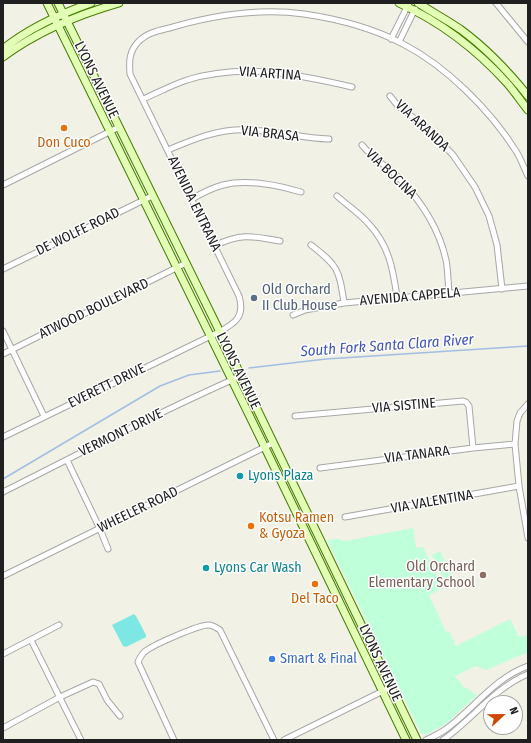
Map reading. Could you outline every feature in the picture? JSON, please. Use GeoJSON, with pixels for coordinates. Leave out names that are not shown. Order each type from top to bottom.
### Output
{"type":"FeatureCollection","features":[{"type":"Feature","properties":{"kind":"main road","name":"LYONS AVENUE"},"geometry":{"type":"LineString","coordinates":[[47,3],[406,740]]}},
{"type":"Feature","properties":{"kind":"main road","name":"LYONS AVENUE"},"geometry":{"type":"LineString","coordinates":[[58,3],[186,263],[417,740]]}},
{"type":"Feature","properties":{"kind":"main road"},"geometry":{"type":"LineString","coordinates":[[3,49],[33,29],[54,18],[91,3]]}},
{"type":"Feature","properties":{"kind":"main road"},"geometry":{"type":"LineString","coordinates":[[3,57],[35,35],[78,16],[119,3]]}},
{"type":"Feature","properties":{"kind":"main road"},"geometry":{"type":"LineString","coordinates":[[399,3],[408,5],[414,11],[451,34],[486,61],[507,83],[528,110]]}},
{"type":"Feature","properties":{"kind":"main road"},"geometry":{"type":"LineString","coordinates":[[418,3],[479,44],[502,66],[528,96]]}},
{"type":"Feature","properties":{"kind":"main road"},"geometry":{"type":"LineString","coordinates":[[89,89],[96,91],[104,106],[114,117]]}},
{"type":"Feature","properties":{"kind":"street"},"geometry":{"type":"LineString","coordinates":[[399,42],[418,3]]}},
{"type":"Feature","properties":{"kind":"street"},"geometry":{"type":"LineString","coordinates":[[496,3],[528,42]]}},
{"type":"Feature","properties":{"kind":"street"},"geometry":{"type":"LineString","coordinates":[[408,5],[391,39],[399,42],[425,58],[451,77],[479,103],[504,134],[516,152],[528,176]]}},
{"type":"Feature","properties":{"kind":"street","name":"AVENIDA ENTRANA"},"geometry":{"type":"LineString","coordinates":[[210,336],[234,323],[240,314],[241,306],[239,296],[130,74],[129,61],[132,49],[140,40],[151,33],[201,20],[227,15],[260,12],[304,14],[343,21],[391,39]]}},
{"type":"Feature","properties":{"kind":"street","name":"VIA ARTINA"},"geometry":{"type":"LineString","coordinates":[[143,100],[187,80],[230,72],[258,71],[287,74],[352,87]]}},
{"type":"Feature","properties":{"kind":"street","name":"VIA ARANDA"},"geometry":{"type":"LineString","coordinates":[[390,96],[398,106],[427,128],[453,155],[475,187],[489,216],[497,245],[502,289]]}},
{"type":"Feature","properties":{"kind":"street"},"geometry":{"type":"LineString","coordinates":[[3,184],[119,127]]}},
{"type":"Feature","properties":{"kind":"street","name":"VIA BRASA"},"geometry":{"type":"LineString","coordinates":[[168,150],[202,136],[227,130],[250,130],[316,139],[329,139]]}},
{"type":"Feature","properties":{"kind":"street","name":"VIA BOCINA"},"geometry":{"type":"LineString","coordinates":[[362,146],[371,156],[397,177],[414,194],[428,214],[440,239],[446,260],[450,293]]}},
{"type":"Feature","properties":{"kind":"street"},"geometry":{"type":"LineString","coordinates":[[192,199],[223,185],[237,183],[258,184],[301,192]]}},
{"type":"Feature","properties":{"kind":"street","name":"DE WOLFE ROAD"},"geometry":{"type":"LineString","coordinates":[[3,269],[152,196]]}},
{"type":"Feature","properties":{"kind":"street"},"geometry":{"type":"LineString","coordinates":[[337,196],[368,222],[380,237],[387,251],[393,269],[397,297]]}},
{"type":"Feature","properties":{"kind":"street"},"geometry":{"type":"LineString","coordinates":[[214,246],[237,237],[253,237],[280,241]]}},
{"type":"Feature","properties":{"kind":"street"},"geometry":{"type":"LineString","coordinates":[[311,244],[330,260],[336,268],[341,278],[344,303]]}},
{"type":"Feature","properties":{"kind":"street","name":"ATWOOD BOULEVARD"},"geometry":{"type":"LineString","coordinates":[[3,354],[186,263]]}},
{"type":"Feature","properties":{"kind":"street","name":"AVENIDA CAPPELA"},"geometry":{"type":"LineString","coordinates":[[293,315],[304,310],[344,303],[528,286]]}},
{"type":"Feature","properties":{"kind":"street"},"geometry":{"type":"LineString","coordinates":[[3,331],[44,416]]}},
{"type":"Feature","properties":{"kind":"street","name":"EVERETT DRIVE"},"geometry":{"type":"LineString","coordinates":[[3,437],[210,336]]}},
{"type":"Feature","properties":{"kind":"street","name":"VERMONT DRIVE"},"geometry":{"type":"LineString","coordinates":[[3,492],[241,376]]}},
{"type":"Feature","properties":{"kind":"street","name":"VIA SISTINE"},"geometry":{"type":"LineString","coordinates":[[295,416],[463,401],[469,406],[473,448]]}},
{"type":"Feature","properties":{"kind":"street"},"geometry":{"type":"LineString","coordinates":[[526,406],[520,413],[517,421],[515,444],[519,486],[528,538]]}},
{"type":"Feature","properties":{"kind":"street","name":"WHEELER ROAD"},"geometry":{"type":"LineString","coordinates":[[3,576],[273,443]]}},
{"type":"Feature","properties":{"kind":"street","name":"VIA TANARA"},"geometry":{"type":"LineString","coordinates":[[320,468],[515,444]]}},
{"type":"Feature","properties":{"kind":"street"},"geometry":{"type":"LineString","coordinates":[[67,460],[108,549]]}},
{"type":"Feature","properties":{"kind":"street","name":"VIA VALENTINA"},"geometry":{"type":"LineString","coordinates":[[344,517],[519,486]]}},
{"type":"Feature","properties":{"kind":"street"},"geometry":{"type":"LineString","coordinates":[[3,654],[59,625]]}},
{"type":"Feature","properties":{"kind":"street"},"geometry":{"type":"LineString","coordinates":[[174,740],[138,662],[140,656],[146,650],[176,635],[208,625],[216,627],[220,630],[274,740]]}},
{"type":"Feature","properties":{"kind":"street"},"geometry":{"type":"LineString","coordinates":[[31,640],[81,740]]}},
{"type":"Feature","properties":{"kind":"street"},"geometry":{"type":"LineString","coordinates":[[426,740],[450,726],[497,682],[509,674],[528,666]]}},
{"type":"Feature","properties":{"kind":"street"},"geometry":{"type":"LineString","coordinates":[[443,740],[505,686],[528,674]]}},
{"type":"Feature","properties":{"kind":"street"},"geometry":{"type":"LineString","coordinates":[[3,728],[60,697],[93,682],[99,684],[107,700],[120,716]]}},
{"type":"Feature","properties":{"kind":"street"},"geometry":{"type":"LineString","coordinates":[[284,740],[391,687]]}},
{"type":"Feature","properties":{"kind":"green space"},"geometry":{"type":"Polygon","coordinates":[[[413,528],[416,548],[423,547],[443,588],[429,595],[446,632],[449,631],[456,646],[510,619],[519,637],[527,635],[528,652],[486,670],[476,666],[455,676],[463,686],[477,695],[447,723],[426,735],[421,733],[327,540],[338,539],[346,541],[413,528]]]}},
{"type":"Feature","properties":{"kind":"green space"},"geometry":{"type":"Polygon","coordinates":[[[440,551],[453,578],[445,582],[432,555],[440,551]]]}},
{"type":"Feature","properties":{"kind":"shaded area"},"geometry":{"type":"Polygon","coordinates":[[[134,614],[146,637],[126,647],[123,646],[112,625],[134,614]]]}},
{"type":"Feature","properties":{"kind":"waterway","name":"South Fork Santa Clara River"},"geometry":{"type":"LineString","coordinates":[[249,368],[326,359],[528,346]]}},
{"type":"Feature","properties":{"kind":"waterway","name":"South Fork Santa Clara River"},"geometry":{"type":"LineString","coordinates":[[3,479],[160,386],[189,375],[220,371]]}},
{"type":"Feature","properties":{"kind":"place","name":"Don Cuco"},"geometry":{"type":"Point","coordinates":[64,128]}},
{"type":"Feature","properties":{"kind":"place","name":"Old Orchard II Club House"},"geometry":{"type":"Point","coordinates":[254,298]}},
{"type":"Feature","properties":{"kind":"place","name":"Lyons Plaza"},"geometry":{"type":"Point","coordinates":[240,476]}},
{"type":"Feature","properties":{"kind":"place","name":"Kotsu Ramen & Gyoza"},"geometry":{"type":"Point","coordinates":[251,526]}},
{"type":"Feature","properties":{"kind":"place","name":"Lyons Car Wash"},"geometry":{"type":"Point","coordinates":[206,568]}},
{"type":"Feature","properties":{"kind":"place","name":"Old Orchard Elementary School"},"geometry":{"type":"Point","coordinates":[483,575]}},
{"type":"Feature","properties":{"kind":"place","name":"Del Taco"},"geometry":{"type":"Point","coordinates":[315,584]}},
{"type":"Feature","properties":{"kind":"place","name":"Smart & Final"},"geometry":{"type":"Point","coordinates":[272,659]}}]}
